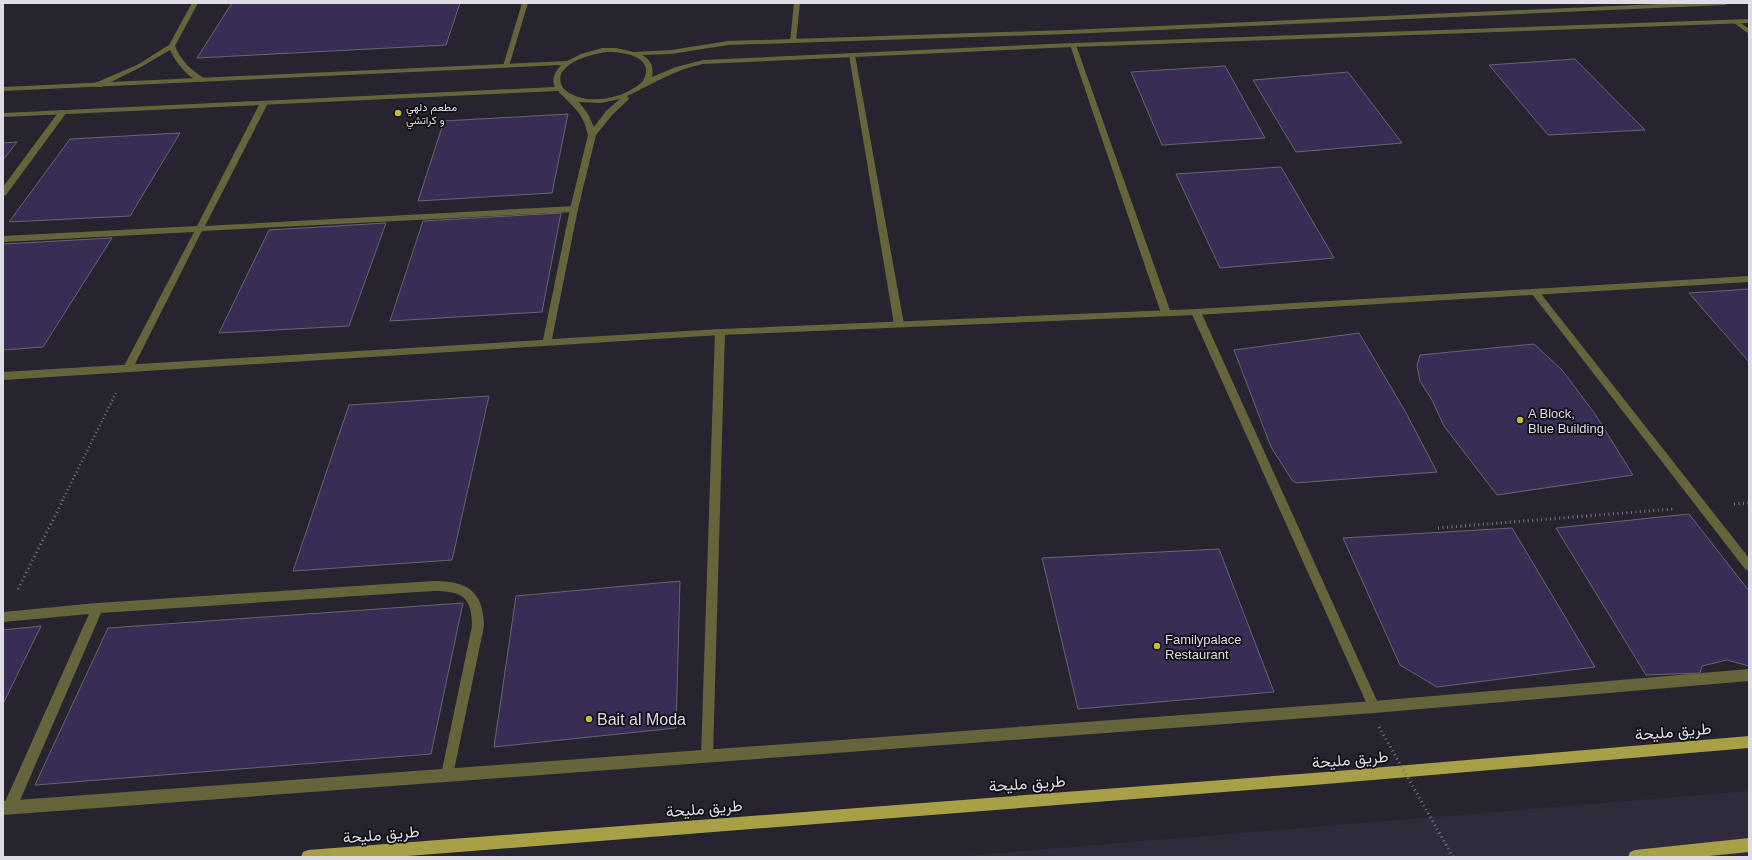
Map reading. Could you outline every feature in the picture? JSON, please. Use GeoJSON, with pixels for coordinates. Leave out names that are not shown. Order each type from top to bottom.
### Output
{"type":"FeatureCollection","features":[{"type":"Feature","properties":{"kind":"main road","name":"طريق مليحة"},"geometry":{"type":"LineString","coordinates":[[308,857],[1314,779],[1749,742]]}},
{"type":"Feature","properties":{"kind":"main road"},"geometry":{"type":"LineString","coordinates":[[1635,857],[1749,845]]}},
{"type":"Feature","properties":{"kind":"street"},"geometry":{"type":"LineString","coordinates":[[98,84],[139,66],[172,46],[195,3]]}},
{"type":"Feature","properties":{"kind":"street"},"geometry":{"type":"LineString","coordinates":[[506,66],[524,3]]}},
{"type":"Feature","properties":{"kind":"street"},"geometry":{"type":"LineString","coordinates":[[793,41],[797,3]]}},
{"type":"Feature","properties":{"kind":"street"},"geometry":{"type":"LineString","coordinates":[[547,342],[574,209],[592,135],[590,123],[584,112],[559,89],[556,83],[557,76],[560,69],[568,63],[593,52],[607,50],[635,53],[671,52],[728,43],[1076,32],[1725,3]]}},
{"type":"Feature","properties":{"kind":"street"},"geometry":{"type":"LineString","coordinates":[[592,135],[609,113],[630,94],[672,70],[703,62],[1073,45],[1749,21]]}},
{"type":"Feature","properties":{"kind":"street"},"geometry":{"type":"LineString","coordinates":[[1736,22],[1749,32]]}},
{"type":"Feature","properties":{"kind":"street"},"geometry":{"type":"LineString","coordinates":[[1073,45],[1166,313]]}},
{"type":"Feature","properties":{"kind":"street"},"geometry":{"type":"LineString","coordinates":[[172,46],[175,56],[181,64],[201,80]]}},
{"type":"Feature","properties":{"kind":"street"},"geometry":{"type":"LineString","coordinates":[[635,53],[649,65],[649,79],[643,86]]}},
{"type":"Feature","properties":{"kind":"street"},"geometry":{"type":"LineString","coordinates":[[852,55],[899,324]]}},
{"type":"Feature","properties":{"kind":"street"},"geometry":{"type":"LineString","coordinates":[[3,89],[568,63]]}},
{"type":"Feature","properties":{"kind":"street"},"geometry":{"type":"LineString","coordinates":[[3,115],[559,89]]}},
{"type":"Feature","properties":{"kind":"street"},"geometry":{"type":"LineString","coordinates":[[566,95],[579,100],[596,101],[614,99],[630,94]]}},
{"type":"Feature","properties":{"kind":"street"},"geometry":{"type":"LineString","coordinates":[[128,368],[264,103]]}},
{"type":"Feature","properties":{"kind":"street"},"geometry":{"type":"LineString","coordinates":[[3,193],[63,112]]}},
{"type":"Feature","properties":{"kind":"street"},"geometry":{"type":"LineString","coordinates":[[3,239],[574,209]]}},
{"type":"Feature","properties":{"kind":"street"},"geometry":{"type":"LineString","coordinates":[[3,376],[720,332],[1196,312],[1749,279]]}},
{"type":"Feature","properties":{"kind":"street"},"geometry":{"type":"LineString","coordinates":[[1535,292],[1749,566]]}},
{"type":"Feature","properties":{"kind":"street"},"geometry":{"type":"LineString","coordinates":[[1196,312],[1374,707]]}},
{"type":"Feature","properties":{"kind":"street"},"geometry":{"type":"LineString","coordinates":[[707,756],[720,332]]}},
{"type":"Feature","properties":{"kind":"street"},"geometry":{"type":"LineString","coordinates":[[4,617],[97,608],[449,585],[463,590],[474,599],[479,611],[478,626],[447,775]]}},
{"type":"Feature","properties":{"kind":"street"},"geometry":{"type":"LineString","coordinates":[[97,608],[6,808],[1374,707],[1749,675]]}},
{"type":"Feature","properties":{"kind":"path"},"geometry":{"type":"LineString","coordinates":[[4,617],[128,368]]}},
{"type":"Feature","properties":{"kind":"path"},"geometry":{"type":"LineString","coordinates":[[1438,528],[1749,503]]}},
{"type":"Feature","properties":{"kind":"path"},"geometry":{"type":"LineString","coordinates":[[1379,727],[1453,857]]}},
{"type":"Feature","properties":{"kind":"shaded area"},"geometry":{"type":"Polygon","coordinates":[[[1749,791],[1749,857],[951,857],[1749,791]]]}},
{"type":"Feature","properties":{"kind":"building"},"geometry":{"type":"Polygon","coordinates":[[[232,3],[460,3],[446,45],[197,58],[232,3]]]}},
{"type":"Feature","properties":{"kind":"building"},"geometry":{"type":"Polygon","coordinates":[[[1575,59],[1645,130],[1548,135],[1489,65],[1575,59]]]}},
{"type":"Feature","properties":{"kind":"building"},"geometry":{"type":"Polygon","coordinates":[[[1225,66],[1265,138],[1162,145],[1131,72],[1225,66]]]}},
{"type":"Feature","properties":{"kind":"building"},"geometry":{"type":"Polygon","coordinates":[[[1348,72],[1402,143],[1296,152],[1253,80],[1348,72]]]}},
{"type":"Feature","properties":{"kind":"building"},"geometry":{"type":"Polygon","coordinates":[[[568,114],[552,193],[418,201],[444,121],[568,114]]]}},
{"type":"Feature","properties":{"kind":"building"},"geometry":{"type":"Polygon","coordinates":[[[180,133],[130,216],[9,222],[70,139],[180,133]]]}},
{"type":"Feature","properties":{"kind":"building"},"geometry":{"type":"Polygon","coordinates":[[[17,142],[3,160],[3,143],[17,142]]]}},
{"type":"Feature","properties":{"kind":"building"},"geometry":{"type":"Polygon","coordinates":[[[1281,167],[1334,258],[1220,268],[1176,174],[1281,167]]]}},
{"type":"Feature","properties":{"kind":"building"},"geometry":{"type":"Polygon","coordinates":[[[561,213],[542,312],[390,321],[423,221],[561,213]]]}},
{"type":"Feature","properties":{"kind":"building"},"geometry":{"type":"Polygon","coordinates":[[[386,223],[349,326],[219,333],[269,230],[386,223]]]}},
{"type":"Feature","properties":{"kind":"building"},"geometry":{"type":"Polygon","coordinates":[[[112,238],[43,347],[3,350],[3,244],[112,238]]]}},
{"type":"Feature","properties":{"kind":"building"},"geometry":{"type":"Polygon","coordinates":[[[1749,289],[1749,362],[1689,293],[1749,289]]]}},
{"type":"Feature","properties":{"kind":"building"},"geometry":{"type":"Polygon","coordinates":[[[1359,333],[1405,411],[1437,472],[1296,483],[1292,480],[1271,447],[1234,350],[1359,333]]]}},
{"type":"Feature","properties":{"kind":"building","name":"A Block, Blue Building"},"geometry":{"type":"Polygon","coordinates":[[[1534,344],[1562,370],[1595,414],[1633,475],[1497,495],[1444,426],[1432,400],[1420,381],[1417,366],[1420,355],[1534,344]]]}},
{"type":"Feature","properties":{"kind":"building"},"geometry":{"type":"Polygon","coordinates":[[[489,396],[452,560],[293,571],[349,405],[489,396]]]}},
{"type":"Feature","properties":{"kind":"building"},"geometry":{"type":"Polygon","coordinates":[[[1689,514],[1749,591],[1749,666],[1727,660],[1702,666],[1700,673],[1646,675],[1556,528],[1689,514]]]}},
{"type":"Feature","properties":{"kind":"building"},"geometry":{"type":"Polygon","coordinates":[[[1512,528],[1595,667],[1437,687],[1400,665],[1343,538],[1512,528]]]}},
{"type":"Feature","properties":{"kind":"building"},"geometry":{"type":"Polygon","coordinates":[[[1219,549],[1274,692],[1078,709],[1042,558],[1219,549]]]}},
{"type":"Feature","properties":{"kind":"building"},"geometry":{"type":"Polygon","coordinates":[[[680,581],[676,728],[494,747],[516,596],[680,581]]]}},
{"type":"Feature","properties":{"kind":"building"},"geometry":{"type":"Polygon","coordinates":[[[463,603],[431,754],[35,785],[108,628],[463,603]]]}},
{"type":"Feature","properties":{"kind":"building"},"geometry":{"type":"Polygon","coordinates":[[[41,626],[3,704],[3,630],[41,626]]]}},
{"type":"Feature","properties":{"kind":"place","name":"مطعم دلهي و كراتشي"},"geometry":{"type":"Point","coordinates":[398,113]}},
{"type":"Feature","properties":{"kind":"place","name":"A Block, Blue Building"},"geometry":{"type":"Point","coordinates":[1520,420]}},
{"type":"Feature","properties":{"kind":"place","name":"Familypalace Restaurant"},"geometry":{"type":"Point","coordinates":[1157,646]}},
{"type":"Feature","properties":{"kind":"place","name":"Bait al Moda"},"geometry":{"type":"Point","coordinates":[589,719]}}]}
